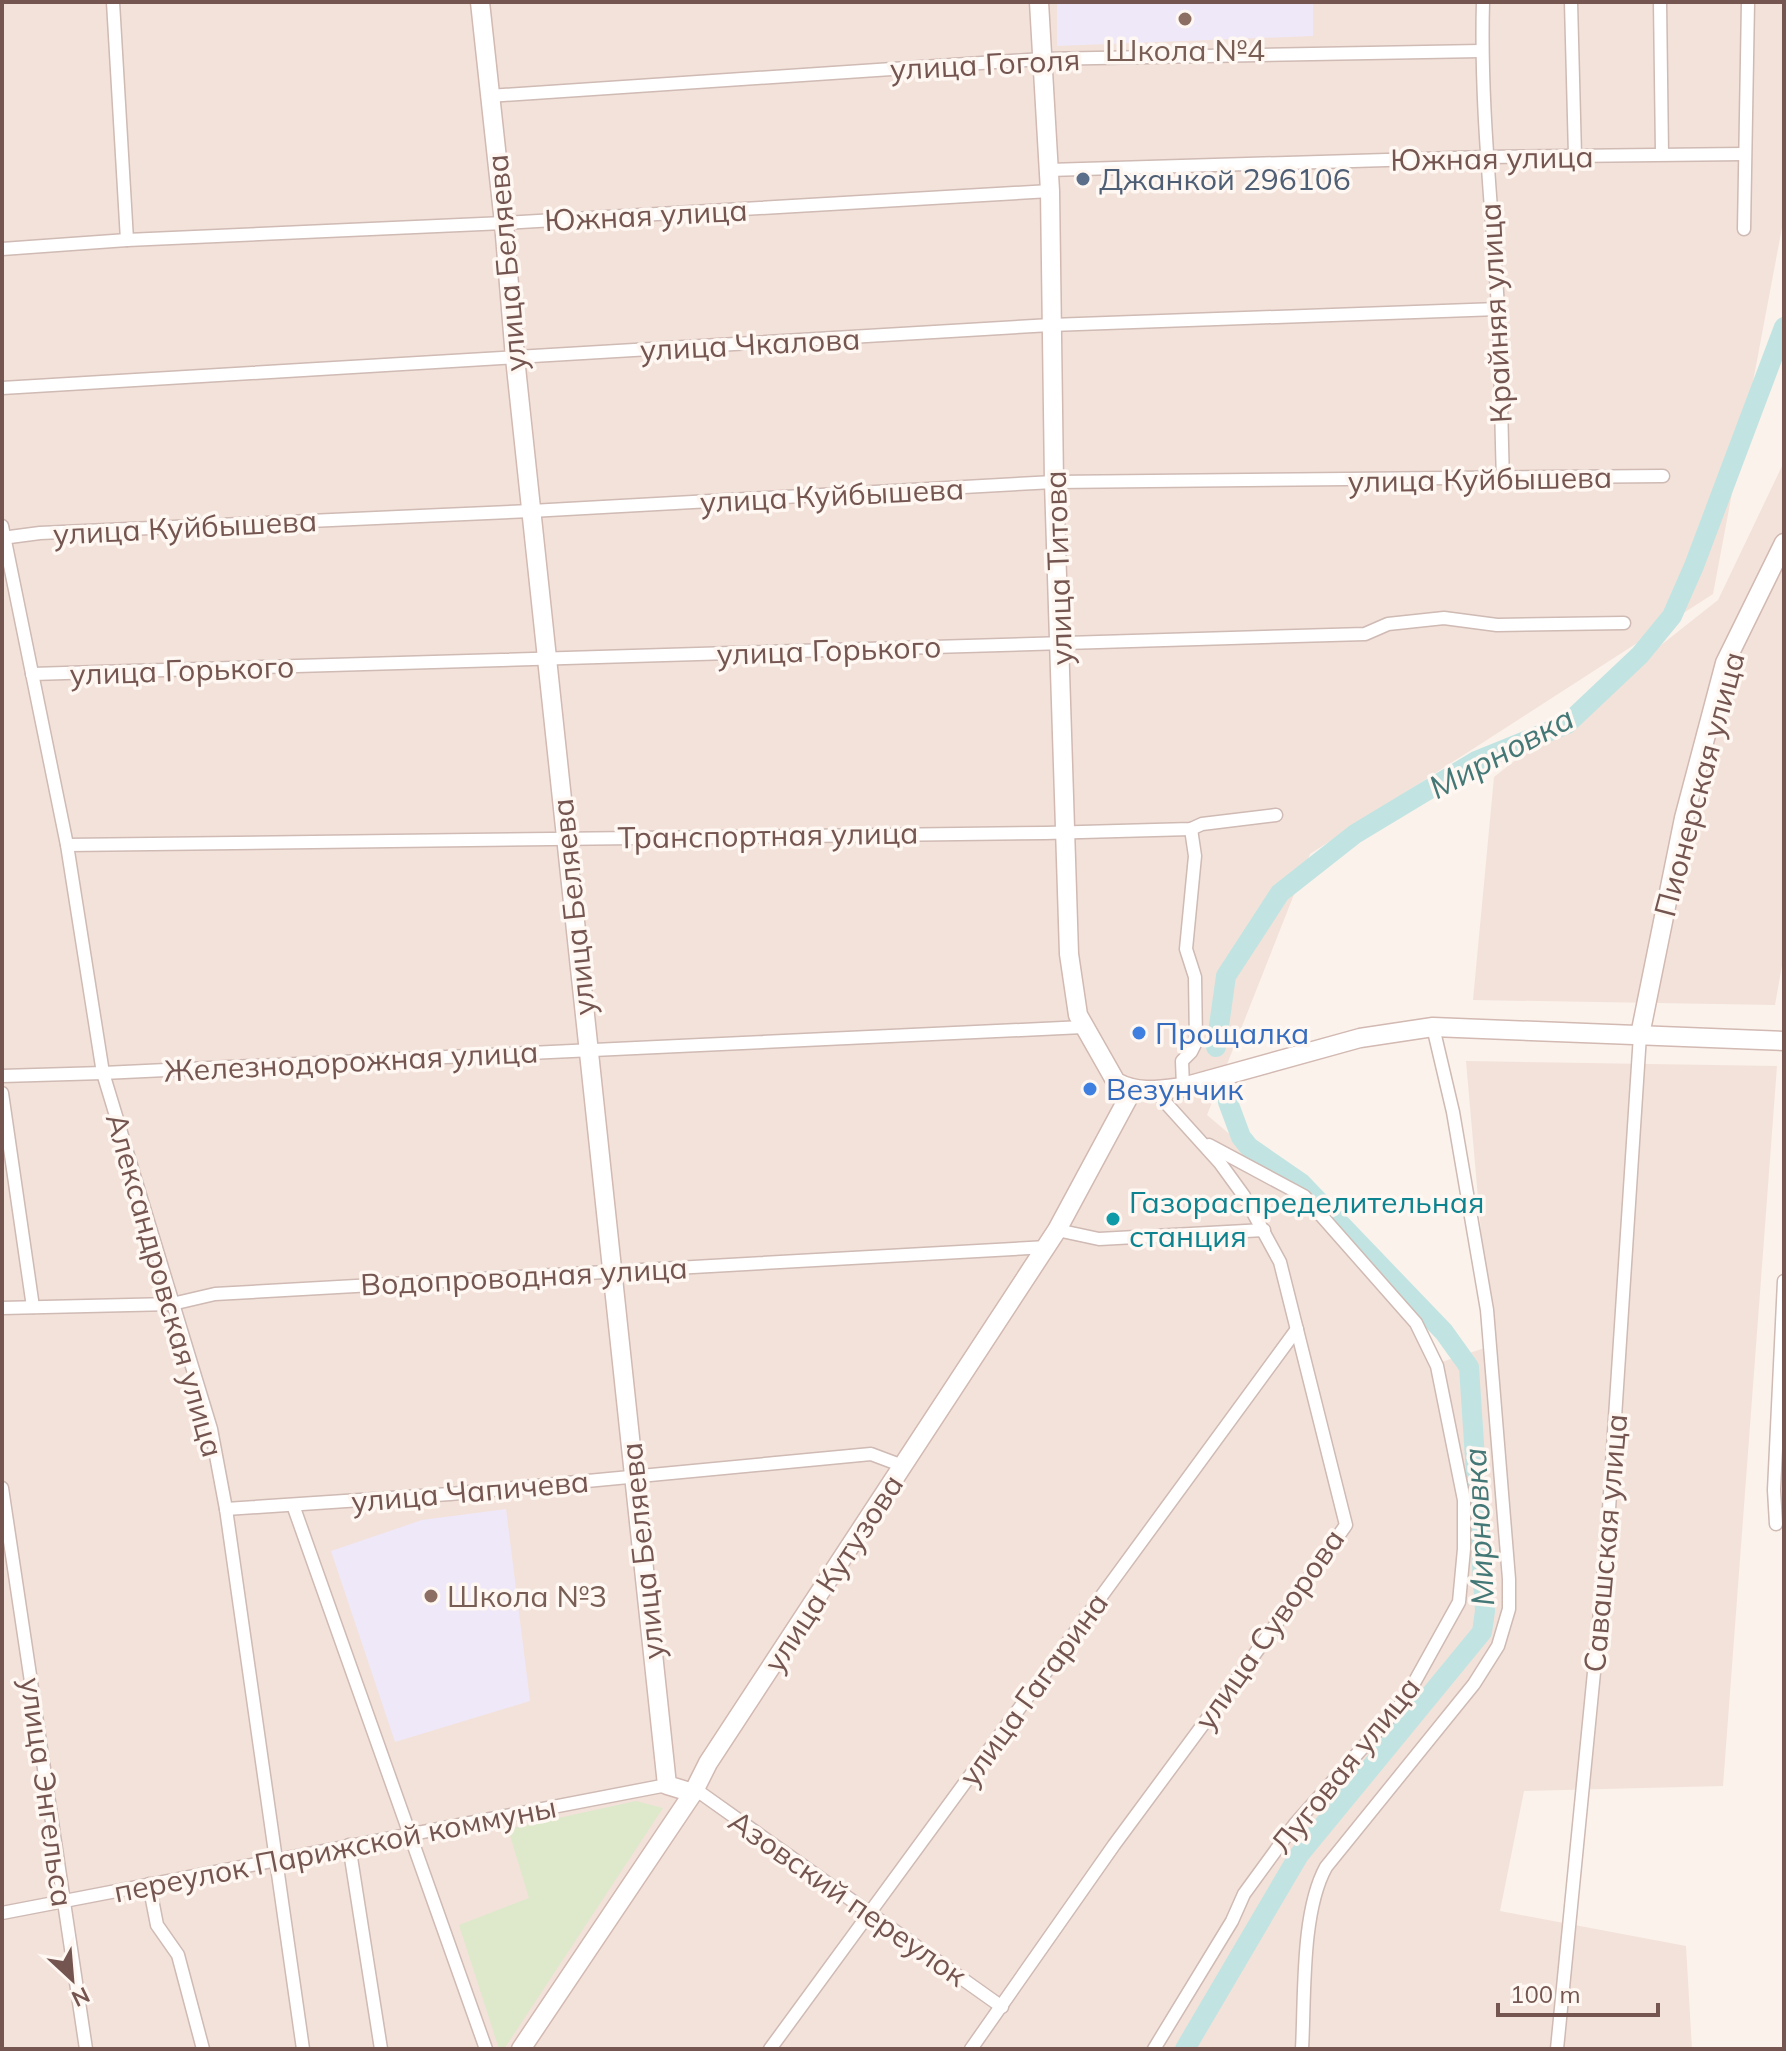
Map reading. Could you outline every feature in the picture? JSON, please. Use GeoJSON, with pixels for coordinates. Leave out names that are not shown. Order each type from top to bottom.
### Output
{"type":"FeatureCollection","features":[{"type":"Feature","properties":{"kind":"main road","name":"улица Беляева"},"geometry":{"type":"LineString","coordinates":[[480,2],[667,1785]]}},
{"type":"Feature","properties":{"kind":"main road","name":"улица Титова"},"geometry":{"type":"LineString","coordinates":[[1039,2],[1050,191],[1054,482],[1069,954],[1078,1015],[1083,1027],[1116,1082],[1133,1089]]}},
{"type":"Feature","properties":{"kind":"main road","name":"Пионерская улица"},"geometry":{"type":"LineString","coordinates":[[1640,1035],[1684,818],[1725,663],[1784,543]]}},
{"type":"Feature","properties":{"kind":"main road"},"geometry":{"type":"LineString","coordinates":[[1133,1089],[1155,1091],[1183,1087],[1360,1038],[1433,1027],[1784,1041]]}},
{"type":"Feature","properties":{"kind":"main road","name":"улица Кутузова"},"geometry":{"type":"LineString","coordinates":[[521,2049],[694,1791],[708,1763],[1047,1247],[1133,1089]]}},
{"type":"Feature","properties":{"kind":"main road"},"geometry":{"type":"LineString","coordinates":[[667,1785],[694,1791]]}},
{"type":"Feature","properties":{"kind":"street"},"geometry":{"type":"LineString","coordinates":[[113,2],[127,240]]}},
{"type":"Feature","properties":{"kind":"street","name":"Крайняя улица"},"geometry":{"type":"LineString","coordinates":[[1483,2],[1481,51],[1498,309],[1503,479]]}},
{"type":"Feature","properties":{"kind":"street"},"geometry":{"type":"LineString","coordinates":[[1571,2],[1575,156]]}},
{"type":"Feature","properties":{"kind":"street"},"geometry":{"type":"LineString","coordinates":[[1660,2],[1662,154]]}},
{"type":"Feature","properties":{"kind":"street"},"geometry":{"type":"LineString","coordinates":[[1744,229],[1748,2]]}},
{"type":"Feature","properties":{"kind":"street","name":"улица Гоголя"},"geometry":{"type":"LineString","coordinates":[[489,96],[1042,59],[1481,51]]}},
{"type":"Feature","properties":{"kind":"street","name":"Южная улица"},"geometry":{"type":"LineString","coordinates":[[1049,170],[1486,157],[1744,154]]}},
{"type":"Feature","properties":{"kind":"street","name":"Южная улица"},"geometry":{"type":"LineString","coordinates":[[2,249],[1050,191]]}},
{"type":"Feature","properties":{"kind":"street","name":"улица Чкалова"},"geometry":{"type":"LineString","coordinates":[[2,388],[1051,325],[1498,309]]}},
{"type":"Feature","properties":{"kind":"street","name":"улица Куйбышева"},"geometry":{"type":"LineString","coordinates":[[3,534],[531,511],[1054,482],[1663,476]]}},
{"type":"Feature","properties":{"kind":"street","name":"Александровская улица"},"geometry":{"type":"LineString","coordinates":[[3,534],[67,845],[103,1073],[211,1429],[226,1509],[303,2049]]}},
{"type":"Feature","properties":{"kind":"street","name":"улица Горького"},"geometry":{"type":"LineString","coordinates":[[32,674],[1365,634],[1388,624],[1444,618],[1497,625],[1624,623]]}},
{"type":"Feature","properties":{"kind":"street","name":"Транспортная улица"},"geometry":{"type":"LineString","coordinates":[[67,845],[1045,833],[1066,830],[1191,829],[1202,824],[1276,815]]}},
{"type":"Feature","properties":{"kind":"street"},"geometry":{"type":"LineString","coordinates":[[1183,1087],[1182,1061],[1196,1042],[1195,977],[1186,949],[1195,856],[1191,829]]}},
{"type":"Feature","properties":{"kind":"street","name":"Железнодорожная улица"},"geometry":{"type":"LineString","coordinates":[[2,1076],[1083,1027]]}},
{"type":"Feature","properties":{"kind":"street"},"geometry":{"type":"LineString","coordinates":[[1302,2049],[1310,1917],[1315,1886],[1326,1867],[1474,1684],[1498,1646],[1509,1609],[1487,1310],[1453,1112],[1433,1027]]}},
{"type":"Feature","properties":{"kind":"street","name":"Савашская улица"},"geometry":{"type":"LineString","coordinates":[[1557,2049],[1607,1540],[1640,1035]]}},
{"type":"Feature","properties":{"kind":"street","name":"улица Суворова"},"geometry":{"type":"LineString","coordinates":[[971,2049],[1114,1845],[1346,1525],[1280,1262],[1264,1230],[1220,1163],[1155,1091]]}},
{"type":"Feature","properties":{"kind":"street"},"geometry":{"type":"LineString","coordinates":[[2,1093],[33,1307]]}},
{"type":"Feature","properties":{"kind":"street","name":"Луговая улица"},"geometry":{"type":"LineString","coordinates":[[1154,2049],[1232,1921],[1244,1894],[1295,1824],[1404,1701],[1459,1602],[1464,1549],[1464,1500],[1437,1366],[1416,1323],[1304,1196],[1199,1140]]}},
{"type":"Feature","properties":{"kind":"street"},"geometry":{"type":"LineString","coordinates":[[1057,1230],[1099,1239],[1264,1230]]}},
{"type":"Feature","properties":{"kind":"street","name":"Водопроводная улица"},"geometry":{"type":"LineString","coordinates":[[2,1308],[172,1304],[215,1294],[1047,1247]]}},
{"type":"Feature","properties":{"kind":"street"},"geometry":{"type":"LineString","coordinates":[[1776,1524],[1774,1490],[1784,1281]]}},
{"type":"Feature","properties":{"kind":"street","name":"улица Гагарина"},"geometry":{"type":"LineString","coordinates":[[770,2049],[1297,1329]]}},
{"type":"Feature","properties":{"kind":"street","name":"улица Чапичева"},"geometry":{"type":"LineString","coordinates":[[226,1509],[450,1494],[871,1454],[903,1466]]}},
{"type":"Feature","properties":{"kind":"street","name":"улица Энгельса"},"geometry":{"type":"LineString","coordinates":[[2,1488],[86,2049]]}},
{"type":"Feature","properties":{"kind":"street"},"geometry":{"type":"LineString","coordinates":[[293,1505],[486,2049]]}},
{"type":"Feature","properties":{"kind":"street","name":"переулок Парижской коммуны"},"geometry":{"type":"LineString","coordinates":[[2,1913],[667,1785]]}},
{"type":"Feature","properties":{"kind":"street","name":"Азовский переулок"},"geometry":{"type":"LineString","coordinates":[[694,1791],[1002,2007]]}},
{"type":"Feature","properties":{"kind":"street"},"geometry":{"type":"LineString","coordinates":[[349,1845],[381,2049]]}},
{"type":"Feature","properties":{"kind":"street"},"geometry":{"type":"LineString","coordinates":[[149,1884],[157,1925],[178,1955],[203,2049]]}},
{"type":"Feature","properties":{"kind":"shaded area"},"geometry":{"type":"Polygon","coordinates":[[[2,2],[1784,2],[1784,217],[1713,594],[1310,854],[1207,1115],[1308,1200],[1412,1324],[1432,1365],[1491,1346],[1466,1061],[1777,1066],[1723,1786],[1524,1791],[1500,1911],[1686,1946],[1692,2049],[2,2049],[2,2]]]}},
{"type":"Feature","properties":{"kind":"shaded area","name":"Школа №4"},"geometry":{"type":"Polygon","coordinates":[[[1057,2],[1313,2],[1313,36],[1057,46],[1057,2]]]}},
{"type":"Feature","properties":{"kind":"shaded area"},"geometry":{"type":"Polygon","coordinates":[[[1784,462],[1784,954],[1775,1005],[1473,1000],[1494,777],[1718,600],[1784,462]]]}},
{"type":"Feature","properties":{"kind":"shaded area","name":"Школа №3"},"geometry":{"type":"Polygon","coordinates":[[[506,1509],[530,1701],[395,1742],[331,1551],[422,1520],[506,1509]]]}},
{"type":"Feature","properties":{"kind":"green space"},"geometry":{"type":"Polygon","coordinates":[[[636,1801],[663,1808],[504,2049],[499,2049],[459,1925],[529,1898],[508,1829],[636,1801]]]}},
{"type":"Feature","properties":{"kind":"waterway","name":"Мирновка"},"geometry":{"type":"LineString","coordinates":[[1216,1047],[1226,976],[1280,893],[1355,834],[1476,761],[1567,724],[1640,655],[1672,616],[1694,566],[1784,327]]}},
{"type":"Feature","properties":{"kind":"waterway","name":"Мирновка"},"geometry":{"type":"LineString","coordinates":[[1185,2049],[1299,1855],[1482,1632],[1485,1611],[1469,1367],[1444,1332],[1301,1183],[1249,1147],[1241,1137],[1228,1102]]}},
{"type":"Feature","properties":{"kind":"place","name":"Школа №4"},"geometry":{"type":"Point","coordinates":[1185,19]}},
{"type":"Feature","properties":{"kind":"place","name":"Джанкой 296106"},"geometry":{"type":"Point","coordinates":[1083,179]}},
{"type":"Feature","properties":{"kind":"place","name":"Прощалка"},"geometry":{"type":"Point","coordinates":[1139,1033]}},
{"type":"Feature","properties":{"kind":"place","name":"Везунчик"},"geometry":{"type":"Point","coordinates":[1090,1089]}},
{"type":"Feature","properties":{"kind":"place","name":"Газораспределительная станция"},"geometry":{"type":"Point","coordinates":[1113,1219]}},
{"type":"Feature","properties":{"kind":"place","name":"Школа №3"},"geometry":{"type":"Point","coordinates":[431,1596]}}]}
